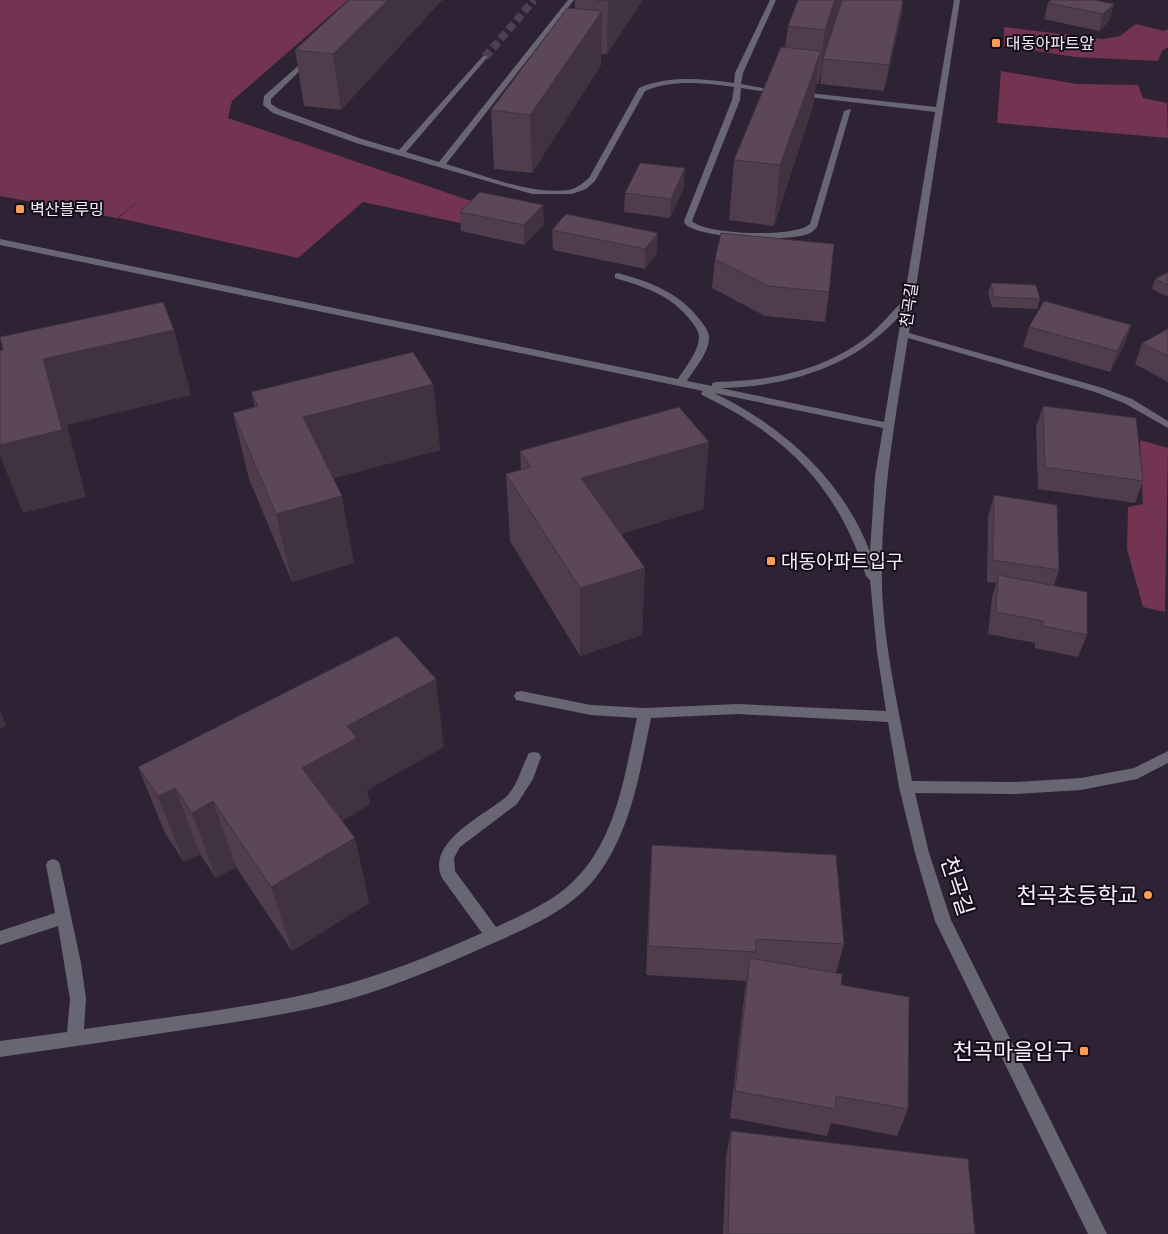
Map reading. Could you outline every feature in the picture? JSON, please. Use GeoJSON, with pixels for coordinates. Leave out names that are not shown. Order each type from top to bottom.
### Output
{"type":"FeatureCollection","features":[{"type":"Feature","properties":{"kind":"street"},"geometry":{"type":"LineString","coordinates":[[441,165],[571,0]]}},
{"type":"Feature","properties":{"kind":"street"},"geometry":{"type":"LineString","coordinates":[[773,0],[739,73],[736,100],[688,221],[689,224],[696,229],[721,232],[787,235],[808,231],[814,225],[848,112]]}},
{"type":"Feature","properties":{"kind":"street","name":"천곡길"},"geometry":{"type":"LineString","coordinates":[[957,0],[903,334],[1099,390],[1128,402],[1168,425]]}},
{"type":"Feature","properties":{"kind":"street"},"geometry":{"type":"LineString","coordinates":[[316,52],[267,98],[267,105],[276,111],[359,141],[532,192],[572,192],[583,188],[592,179],[642,90],[648,86],[675,81],[939,110]]}},
{"type":"Feature","properties":{"kind":"street"},"geometry":{"type":"LineString","coordinates":[[401,153],[484,57]]}},
{"type":"Feature","properties":{"kind":"street"},"geometry":{"type":"LineString","coordinates":[[0,242],[889,426]]}},
{"type":"Feature","properties":{"kind":"street"},"geometry":{"type":"LineString","coordinates":[[618,276],[658,289],[676,298],[686,307],[704,333],[704,341],[700,351],[681,383]]}},
{"type":"Feature","properties":{"kind":"street"},"geometry":{"type":"LineString","coordinates":[[681,383],[719,385],[752,383],[782,379],[811,370],[862,346],[895,319],[909,300]]}},
{"type":"Feature","properties":{"kind":"street"},"geometry":{"type":"LineString","coordinates":[[876,589],[876,532],[882,476],[903,334]]}},
{"type":"Feature","properties":{"kind":"street"},"geometry":{"type":"LineString","coordinates":[[681,383],[716,398],[744,413],[770,432],[826,483],[846,512],[863,547],[876,589]]}},
{"type":"Feature","properties":{"kind":"street","name":"천곡길"},"geometry":{"type":"LineString","coordinates":[[876,589],[883,652],[906,787],[922,853],[943,921],[1098,1234]]}},
{"type":"Feature","properties":{"kind":"street"},"geometry":{"type":"LineString","coordinates":[[521,696],[591,710],[645,713],[683,709],[719,709],[893,717]]}},
{"type":"Feature","properties":{"kind":"street"},"geometry":{"type":"LineString","coordinates":[[0,1049],[222,1017],[330,996],[440,960],[554,906],[571,893],[591,873],[605,853],[622,811],[645,713]]}},
{"type":"Feature","properties":{"kind":"street"},"geometry":{"type":"LineString","coordinates":[[493,936],[447,873],[447,858],[455,843],[512,800],[526,779],[534,756]]}},
{"type":"Feature","properties":{"kind":"street"},"geometry":{"type":"LineString","coordinates":[[906,787],[1014,788],[1081,784],[1137,773],[1168,756]]}},
{"type":"Feature","properties":{"kind":"street"},"geometry":{"type":"LineString","coordinates":[[53,865],[73,963],[78,999],[75,1038]]}},
{"type":"Feature","properties":{"kind":"street"},"geometry":{"type":"LineString","coordinates":[[0,938],[63,917]]}},
{"type":"Feature","properties":{"kind":"shaded area"},"geometry":{"type":"Polygon","coordinates":[[[0,0],[348,0],[232,101],[228,118],[480,204],[460,223],[363,202],[298,258],[118,218],[154,188],[117,218],[0,196],[0,0]]]}},
{"type":"Feature","properties":{"kind":"shaded area"},"geometry":{"type":"Polygon","coordinates":[[[1136,24],[1164,31],[1168,29],[1168,47],[1162,51],[1158,61],[1075,57],[1004,46],[1004,27],[1103,39],[1120,36],[1136,24]]]}},
{"type":"Feature","properties":{"kind":"shaded area"},"geometry":{"type":"Polygon","coordinates":[[[1001,71],[1077,84],[1138,85],[1143,98],[1167,103],[1168,138],[997,123],[1001,71]]]}},
{"type":"Feature","properties":{"kind":"shaded area"},"geometry":{"type":"Polygon","coordinates":[[[1140,440],[1168,448],[1165,612],[1143,607],[1127,549],[1128,507],[1143,504],[1140,440]]]}},
{"type":"Feature","properties":{"kind":"building"},"geometry":{"type":"Polygon","coordinates":[[[349,0],[388,0],[333,54],[295,50],[349,0]]]}},
{"type":"Feature","properties":{"kind":"building"},"geometry":{"type":"Polygon","coordinates":[[[798,0],[835,0],[825,30],[788,26],[798,0]]]}},
{"type":"Feature","properties":{"kind":"building"},"geometry":{"type":"Polygon","coordinates":[[[842,0],[903,0],[889,65],[823,59],[842,0]]]}},
{"type":"Feature","properties":{"kind":"building"},"geometry":{"type":"Polygon","coordinates":[[[1051,0],[1094,0],[1114,4],[1103,14],[1048,3],[1051,0]]]}},
{"type":"Feature","properties":{"kind":"building"},"geometry":{"type":"Polygon","coordinates":[[[567,8],[602,11],[530,115],[491,110],[567,8]]]}},
{"type":"Feature","properties":{"kind":"building"},"geometry":{"type":"Polygon","coordinates":[[[781,47],[821,51],[780,165],[734,160],[781,47]]]}},
{"type":"Feature","properties":{"kind":"building"},"geometry":{"type":"Polygon","coordinates":[[[640,163],[685,168],[671,199],[625,193],[640,163]]]}},
{"type":"Feature","properties":{"kind":"building"},"geometry":{"type":"Polygon","coordinates":[[[480,192],[543,205],[524,225],[460,212],[480,192]]]}},
{"type":"Feature","properties":{"kind":"building"},"geometry":{"type":"Polygon","coordinates":[[[566,214],[658,233],[645,249],[552,230],[566,214]]]}},
{"type":"Feature","properties":{"kind":"building"},"geometry":{"type":"Polygon","coordinates":[[[721,233],[834,244],[829,292],[768,286],[715,259],[721,233]]]}},
{"type":"Feature","properties":{"kind":"building"},"geometry":{"type":"Polygon","coordinates":[[[1168,272],[1168,285],[1155,279],[1168,272]]]}},
{"type":"Feature","properties":{"kind":"building"},"geometry":{"type":"Polygon","coordinates":[[[991,283],[1036,285],[1040,299],[994,297],[991,283]]]}},
{"type":"Feature","properties":{"kind":"building"},"geometry":{"type":"Polygon","coordinates":[[[1044,301],[1131,325],[1117,351],[1029,327],[1044,301]]]}},
{"type":"Feature","properties":{"kind":"building"},"geometry":{"type":"Polygon","coordinates":[[[163,302],[174,330],[43,359],[62,430],[0,445],[0,351],[3,350],[0,337],[163,302]]]}},
{"type":"Feature","properties":{"kind":"building"},"geometry":{"type":"Polygon","coordinates":[[[1168,329],[1168,356],[1142,343],[1168,329]]]}},
{"type":"Feature","properties":{"kind":"building"},"geometry":{"type":"Polygon","coordinates":[[[413,352],[433,384],[303,417],[342,496],[276,514],[233,413],[258,406],[251,392],[413,352]]]}},
{"type":"Feature","properties":{"kind":"building"},"geometry":{"type":"Polygon","coordinates":[[[1043,406],[1136,418],[1143,481],[1045,467],[1043,406]]]}},
{"type":"Feature","properties":{"kind":"building"},"geometry":{"type":"Polygon","coordinates":[[[679,407],[709,442],[581,478],[645,568],[580,588],[506,474],[531,467],[520,451],[679,407]]]}},
{"type":"Feature","properties":{"kind":"building"},"geometry":{"type":"Polygon","coordinates":[[[994,495],[1057,505],[1059,570],[993,560],[994,495]]]}},
{"type":"Feature","properties":{"kind":"building"},"geometry":{"type":"Polygon","coordinates":[[[998,575],[1087,592],[1087,635],[1043,626],[1043,621],[996,612],[998,575]]]}},
{"type":"Feature","properties":{"kind":"building"},"geometry":{"type":"Polygon","coordinates":[[[397,636],[436,679],[347,726],[357,738],[302,768],[355,838],[271,887],[213,801],[192,813],[175,788],[158,796],[138,767],[397,636]]]}},
{"type":"Feature","properties":{"kind":"building"},"geometry":{"type":"Polygon","coordinates":[[[652,845],[836,855],[844,944],[756,939],[756,952],[648,946],[652,845]]]}},
{"type":"Feature","properties":{"kind":"building"},"geometry":{"type":"Polygon","coordinates":[[[750,958],[842,974],[841,985],[909,997],[908,1109],[836,1096],[835,1109],[735,1091],[750,958]]]}},
{"type":"Feature","properties":{"kind":"building"},"geometry":{"type":"Polygon","coordinates":[[[731,1131],[968,1159],[975,1234],[728,1234],[731,1131]]]}},
{"type":"Feature","properties":{"kind":"tunnel"},"geometry":{"type":"LineString","coordinates":[[485,57],[534,0]]}},
{"type":"Feature","properties":{"kind":"place","name":"대동아파트앞"},"geometry":{"type":"Point","coordinates":[996,43]}},
{"type":"Feature","properties":{"kind":"place","name":"벽산블루밍"},"geometry":{"type":"Point","coordinates":[20,209]}},
{"type":"Feature","properties":{"kind":"place","name":"대동아파트입구"},"geometry":{"type":"Point","coordinates":[771,561]}},
{"type":"Feature","properties":{"kind":"place","name":"천곡초등학교"},"geometry":{"type":"Point","coordinates":[1148,895]}},
{"type":"Feature","properties":{"kind":"place","name":"천곡마을입구"},"geometry":{"type":"Point","coordinates":[1084,1051]}}]}
